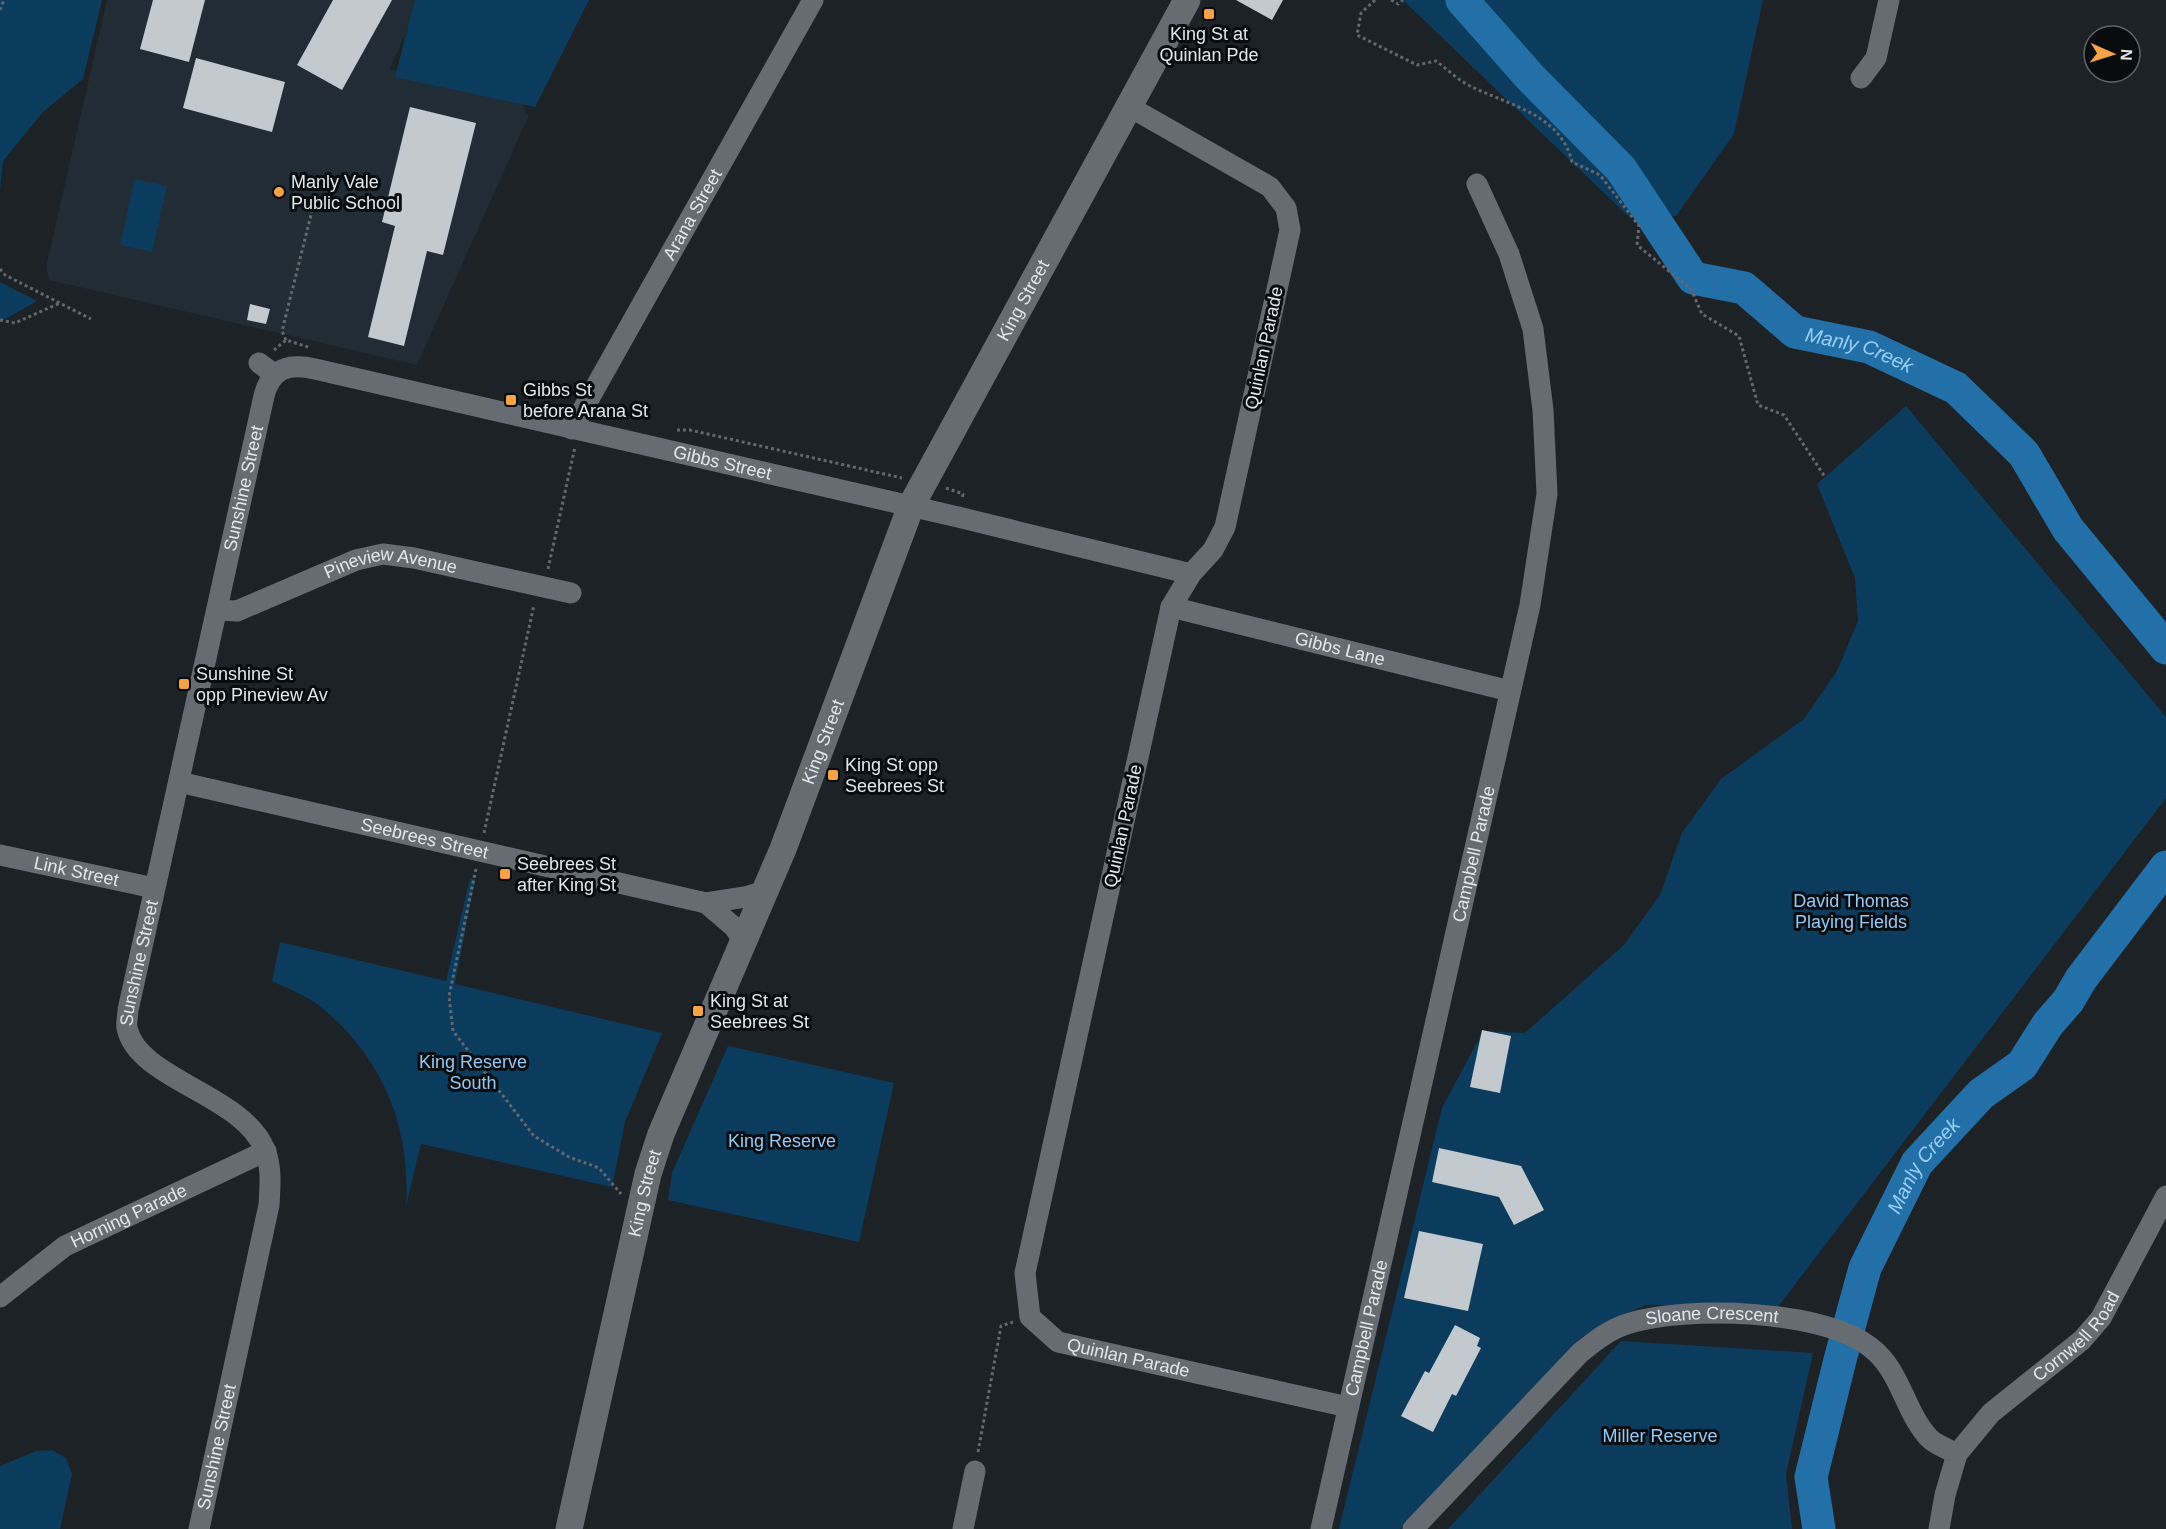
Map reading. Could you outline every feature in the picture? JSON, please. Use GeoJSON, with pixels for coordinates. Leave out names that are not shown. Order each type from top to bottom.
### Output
{"type":"FeatureCollection","features":[{"type":"Feature","properties":{"kind":"street","name":"Arana Street"},"geometry":{"type":"LineString","coordinates":[[575,430],[588,398],[813,0]]}},
{"type":"Feature","properties":{"kind":"street","name":"King Street"},"geometry":{"type":"LineString","coordinates":[[569,1529],[648,1173],[662,1134],[744,942],[817,760],[916,494],[1187,0]]}},
{"type":"Feature","properties":{"kind":"street"},"geometry":{"type":"LineString","coordinates":[[1861,78],[1876,58],[1889,0]]}},
{"type":"Feature","properties":{"kind":"street","name":"Quinlan Parade"},"geometry":{"type":"LineString","coordinates":[[1128,106],[1270,187],[1280,197],[1289,219],[1290,230],[1226,527],[1213,550],[1191,574],[1171,607],[1025,1274],[1030,1317],[1059,1342],[1348,1407]]}},
{"type":"Feature","properties":{"kind":"street","name":"Campbell Parade"},"geometry":{"type":"LineString","coordinates":[[1321,1529],[1530,605],[1547,495],[1543,410],[1533,329],[1509,254],[1477,184]]}},
{"type":"Feature","properties":{"kind":"street","name":"Gibbs Street"},"geometry":{"type":"LineString","coordinates":[[267,368],[305,367],[575,430],[916,494],[958,517],[1191,574]]}},
{"type":"Feature","properties":{"kind":"street","name":"Sunshine Street"},"geometry":{"type":"LineString","coordinates":[[199,1529],[269,1205],[271,1179],[266,1151],[257,1135],[240,1117],[148,1060],[133,1042],[127,1028],[128,1010],[266,389],[267,368]]}},
{"type":"Feature","properties":{"kind":"street","name":"Pineview Avenue"},"geometry":{"type":"LineString","coordinates":[[217,610],[237,611],[356,560],[383,554],[414,558],[571,593]]}},
{"type":"Feature","properties":{"kind":"street","name":"Gibbs Lane"},"geometry":{"type":"LineString","coordinates":[[1171,607],[1510,691]]}},
{"type":"Feature","properties":{"kind":"street","name":"Seebrees Street"},"geometry":{"type":"LineString","coordinates":[[179,782],[480,849],[706,903],[765,891]]}},
{"type":"Feature","properties":{"kind":"street","name":"Link Street"},"geometry":{"type":"LineString","coordinates":[[0,855],[154,888]]}},
{"type":"Feature","properties":{"kind":"street","name":"Seebrees Street"},"geometry":{"type":"LineString","coordinates":[[706,903],[734,927],[744,942]]}},
{"type":"Feature","properties":{"kind":"street","name":"Horning Parade"},"geometry":{"type":"LineString","coordinates":[[0,1298],[65,1246],[266,1151]]}},
{"type":"Feature","properties":{"kind":"street","name":"Cornwell Road"},"geometry":{"type":"LineString","coordinates":[[1957,1454],[1991,1413],[2082,1340],[2101,1318],[2166,1196]]}},
{"type":"Feature","properties":{"kind":"street","name":"Sloane Crescent"},"geometry":{"type":"LineString","coordinates":[[1413,1529],[1556,1377],[1604,1334],[1653,1318],[1696,1314],[1763,1316],[1827,1326],[1856,1337],[1871,1347],[1894,1372],[1930,1439],[1957,1454]]}},
{"type":"Feature","properties":{"kind":"street"},"geometry":{"type":"LineString","coordinates":[[1940,1529],[1945,1496],[1957,1454]]}},
{"type":"Feature","properties":{"kind":"street"},"geometry":{"type":"LineString","coordinates":[[963,1529],[975,1471]]}},
{"type":"Feature","properties":{"kind":"path"},"geometry":{"type":"LineString","coordinates":[[0,10],[4,0]]}},
{"type":"Feature","properties":{"kind":"path"},"geometry":{"type":"LineString","coordinates":[[1375,0],[1361,13],[1357,35],[1416,65],[1436,61],[1469,85],[1530,110],[1568,145],[1572,162],[1600,175],[1639,226],[1637,246],[1691,289],[1702,314],[1739,336],[1758,405],[1784,415],[1825,477]]}},
{"type":"Feature","properties":{"kind":"path"},"geometry":{"type":"LineString","coordinates":[[1391,0],[1398,4],[1403,0]]}},
{"type":"Feature","properties":{"kind":"path"},"geometry":{"type":"LineString","coordinates":[[286,340],[282,331],[312,211]]}},
{"type":"Feature","properties":{"kind":"path"},"geometry":{"type":"LineString","coordinates":[[0,269],[5,275],[91,319]]}},
{"type":"Feature","properties":{"kind":"path"},"geometry":{"type":"LineString","coordinates":[[0,320],[15,323],[60,303]]}},
{"type":"Feature","properties":{"kind":"path"},"geometry":{"type":"LineString","coordinates":[[588,398],[611,408],[619,419]]}},
{"type":"Feature","properties":{"kind":"path"},"geometry":{"type":"LineString","coordinates":[[575,430],[449,996],[453,1031],[534,1136],[569,1157],[599,1168],[624,1198]]}},
{"type":"Feature","properties":{"kind":"path"},"geometry":{"type":"LineString","coordinates":[[673,430],[690,430],[916,494],[963,494],[958,517]]}},
{"type":"Feature","properties":{"kind":"path"},"geometry":{"type":"LineString","coordinates":[[975,1471],[1001,1326],[1030,1317]]}},
{"type":"Feature","properties":{"kind":"shaded area","name":"Manly Vale Public School"},"geometry":{"type":"Polygon","coordinates":[[[107,0],[421,0],[389,70],[512,79],[528,117],[417,365],[49,280],[46,267],[107,0]]]}},
{"type":"Feature","properties":{"kind":"green space"},"geometry":{"type":"Polygon","coordinates":[[[0,0],[102,0],[83,79],[43,112],[3,161],[0,190],[0,0]]]}},
{"type":"Feature","properties":{"kind":"green space"},"geometry":{"type":"Polygon","coordinates":[[[415,0],[589,0],[535,107],[395,77],[415,0]]]}},
{"type":"Feature","properties":{"kind":"green space"},"geometry":{"type":"Polygon","coordinates":[[[1403,0],[1763,0],[1734,134],[1676,216],[1627,215],[1403,0]]]}},
{"type":"Feature","properties":{"kind":"green space"},"geometry":{"type":"Polygon","coordinates":[[[135,179],[167,186],[152,252],[120,245],[135,179]]]}},
{"type":"Feature","properties":{"kind":"green space"},"geometry":{"type":"Polygon","coordinates":[[[0,282],[37,301],[0,322],[0,282]]]}},
{"type":"Feature","properties":{"kind":"green space","name":"David Thomas Playing Fields"},"geometry":{"type":"Polygon","coordinates":[[[1906,406],[2166,717],[2166,798],[1774,1312],[1695,1305],[1646,1305],[1615,1318],[1582,1337],[1400,1529],[1339,1529],[1442,1108],[1483,1031],[1525,1033],[1624,945],[1660,895],[1682,833],[1721,779],[1804,719],[1837,671],[1858,621],[1855,578],[1817,484],[1906,406]]]}},
{"type":"Feature","properties":{"kind":"green space","name":"King Reserve South"},"geometry":{"type":"Polygon","coordinates":[[[470,878],[475,880],[455,984],[662,1033],[625,1122],[612,1187],[421,1144],[406,1206],[404,1149],[398,1122],[389,1096],[376,1072],[361,1048],[321,1007],[272,981],[280,942],[446,981],[470,878]]]}},
{"type":"Feature","properties":{"kind":"green space","name":"King Reserve"},"geometry":{"type":"Polygon","coordinates":[[[728,1046],[894,1083],[859,1242],[668,1200],[672,1173],[728,1046]]]}},
{"type":"Feature","properties":{"kind":"green space","name":"Miller Reserve"},"geometry":{"type":"Polygon","coordinates":[[[1621,1341],[1813,1353],[1786,1474],[1792,1529],[1448,1529],[1621,1341]]]}},
{"type":"Feature","properties":{"kind":"green space"},"geometry":{"type":"Polygon","coordinates":[[[52,1450],[66,1458],[72,1474],[60,1529],[0,1529],[0,1466],[36,1451],[52,1450]]]}},
{"type":"Feature","properties":{"kind":"building"},"geometry":{"type":"Polygon","coordinates":[[[153,0],[205,0],[189,62],[140,49],[153,0]]]}},
{"type":"Feature","properties":{"kind":"building"},"geometry":{"type":"Polygon","coordinates":[[[333,0],[392,0],[342,90],[297,65],[333,0]]]}},
{"type":"Feature","properties":{"kind":"building"},"geometry":{"type":"Polygon","coordinates":[[[1236,0],[1283,0],[1272,20],[1236,0]]]}},
{"type":"Feature","properties":{"kind":"building"},"geometry":{"type":"Polygon","coordinates":[[[196,58],[285,82],[272,132],[183,108],[196,58]]]}},
{"type":"Feature","properties":{"kind":"building"},"geometry":{"type":"Polygon","coordinates":[[[410,107],[476,123],[443,255],[427,251],[404,346],[368,337],[395,226],[382,222],[410,107]]]}},
{"type":"Feature","properties":{"kind":"building"},"geometry":{"type":"Polygon","coordinates":[[[250,304],[270,309],[266,324],[247,320],[250,304]]]}},
{"type":"Feature","properties":{"kind":"building"},"geometry":{"type":"Polygon","coordinates":[[[1482,1030],[1511,1036],[1500,1093],[1470,1087],[1482,1030]]]}},
{"type":"Feature","properties":{"kind":"building"},"geometry":{"type":"Polygon","coordinates":[[[1439,1148],[1521,1166],[1544,1210],[1514,1225],[1499,1197],[1432,1182],[1439,1148]]]}},
{"type":"Feature","properties":{"kind":"building"},"geometry":{"type":"Polygon","coordinates":[[[1419,1231],[1483,1244],[1468,1311],[1404,1298],[1419,1231]]]}},
{"type":"Feature","properties":{"kind":"building"},"geometry":{"type":"Polygon","coordinates":[[[1455,1325],[1480,1338],[1477,1346],[1481,1348],[1456,1396],[1452,1394],[1433,1432],[1401,1416],[1425,1371],[1429,1373],[1455,1325]]]}},
{"type":"Feature","properties":{"kind":"waterway","name":"Manly Creek"},"geometry":{"type":"LineString","coordinates":[[1462,0],[1530,77],[1621,169],[1693,278],[1744,288],[1795,332],[1869,347],[1956,388],[2024,454],[2068,529],[2166,648]]}},
{"type":"Feature","properties":{"kind":"waterway","name":"Manly Creek"},"geometry":{"type":"LineString","coordinates":[[1819,1529],[1811,1477],[1840,1360],[1865,1268],[1917,1163],[1981,1094],[2022,1065],[2048,1024],[2068,1001],[2081,979],[2166,867]]}},
{"type":"Feature","properties":{"kind":"place","name":"King St at Quinlan Pde"},"geometry":{"type":"Point","coordinates":[1209,14]}},
{"type":"Feature","properties":{"kind":"place","name":"Manly Vale Public School"},"geometry":{"type":"Point","coordinates":[279,192]}},
{"type":"Feature","properties":{"kind":"place","name":"Gibbs St before Arana St"},"geometry":{"type":"Point","coordinates":[511,400]}},
{"type":"Feature","properties":{"kind":"place","name":"Sunshine St opp Pineview Av"},"geometry":{"type":"Point","coordinates":[184,684]}},
{"type":"Feature","properties":{"kind":"place","name":"King St opp Seebrees St"},"geometry":{"type":"Point","coordinates":[833,775]}},
{"type":"Feature","properties":{"kind":"place","name":"Seebrees St after King St"},"geometry":{"type":"Point","coordinates":[505,874]}},
{"type":"Feature","properties":{"kind":"place","name":"King St at Seebrees St"},"geometry":{"type":"Point","coordinates":[698,1011]}}]}
